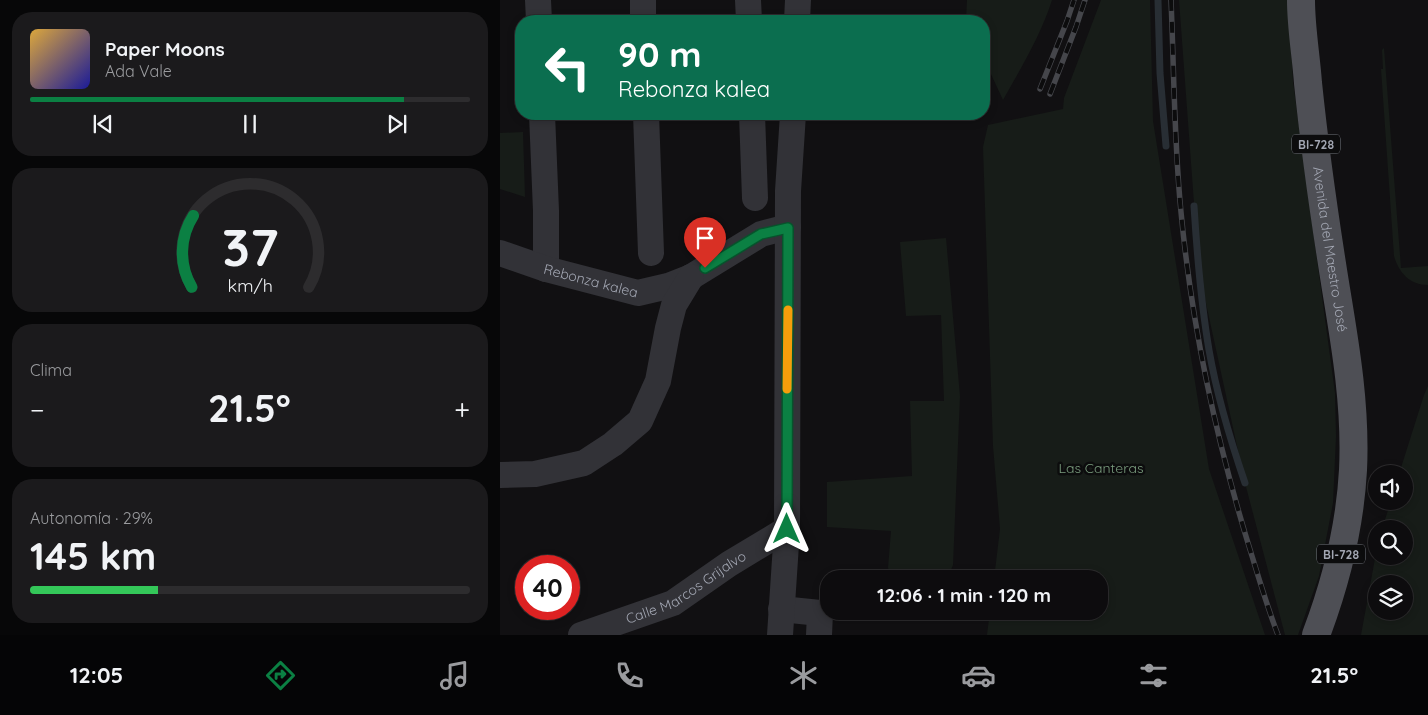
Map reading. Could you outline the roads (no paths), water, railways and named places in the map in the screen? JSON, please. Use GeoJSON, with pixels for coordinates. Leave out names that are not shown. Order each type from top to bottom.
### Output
{"type":"FeatureCollection","features":[{"type":"Feature","properties":{"kind":"main road","name":"Avenida del Maestro José"},"geometry":{"type":"LineString","coordinates":[[1300,0],[1312,115],[1351,383],[1353,427],[1353,470],[1347,522],[1338,568],[1316,635]]}},
{"type":"Feature","properties":{"kind":"street"},"geometry":{"type":"LineString","coordinates":[[538,0],[539,15]]}},
{"type":"Feature","properties":{"kind":"street"},"geometry":{"type":"LineString","coordinates":[[643,0],[643,15]]}},
{"type":"Feature","properties":{"kind":"street"},"geometry":{"type":"LineString","coordinates":[[748,0],[749,15]]}},
{"type":"Feature","properties":{"kind":"street"},"geometry":{"type":"LineString","coordinates":[[797,15],[798,0]]}},
{"type":"Feature","properties":{"kind":"street"},"geometry":{"type":"LineString","coordinates":[[542,120],[546,269]]}},
{"type":"Feature","properties":{"kind":"street"},"geometry":{"type":"LineString","coordinates":[[646,120],[651,253]]}},
{"type":"Feature","properties":{"kind":"street"},"geometry":{"type":"LineString","coordinates":[[752,120],[755,198]]}},
{"type":"Feature","properties":{"kind":"street"},"geometry":{"type":"LineString","coordinates":[[780,635],[787,529],[788,191],[793,120]]}},
{"type":"Feature","properties":{"kind":"street","name":"Rebonza kalea"},"geometry":{"type":"LineString","coordinates":[[500,253],[546,269],[638,293],[668,286],[691,277],[761,234],[788,228]]}},
{"type":"Feature","properties":{"kind":"street"},"geometry":{"type":"LineString","coordinates":[[500,475],[535,474],[584,463],[613,444],[640,421],[658,381],[674,305],[691,277]]}},
{"type":"Feature","properties":{"kind":"street"},"geometry":{"type":"LineString","coordinates":[[638,293],[650,302],[668,328]]}},
{"type":"Feature","properties":{"kind":"street","name":"Calle Marcos Grijalvo"},"geometry":{"type":"LineString","coordinates":[[581,635],[673,603],[728,564],[787,529]]}},
{"type":"Feature","properties":{"kind":"street"},"geometry":{"type":"LineString","coordinates":[[781,609],[820,613],[818,635]]}},
{"type":"Feature","properties":{"kind":"waterway"},"geometry":{"type":"LineString","coordinates":[[1158,0],[1160,73],[1166,146]]}},
{"type":"Feature","properties":{"kind":"waterway"},"geometry":{"type":"LineString","coordinates":[[1194,206],[1209,350],[1224,417],[1245,483]]}},
{"type":"Feature","properties":{"kind":"railway"},"geometry":{"type":"LineString","coordinates":[[1040,89],[1074,0]]}},
{"type":"Feature","properties":{"kind":"railway"},"geometry":{"type":"LineString","coordinates":[[1050,94],[1085,0]]}},
{"type":"Feature","properties":{"kind":"railway"},"geometry":{"type":"LineString","coordinates":[[1171,0],[1179,186],[1186,255],[1199,342],[1217,429],[1239,514],[1278,635]]}},
{"type":"Feature","properties":{"kind":"park label","name":"Las Canteras"},"geometry":{"type":"Point","coordinates":[1101,468]}}]}
